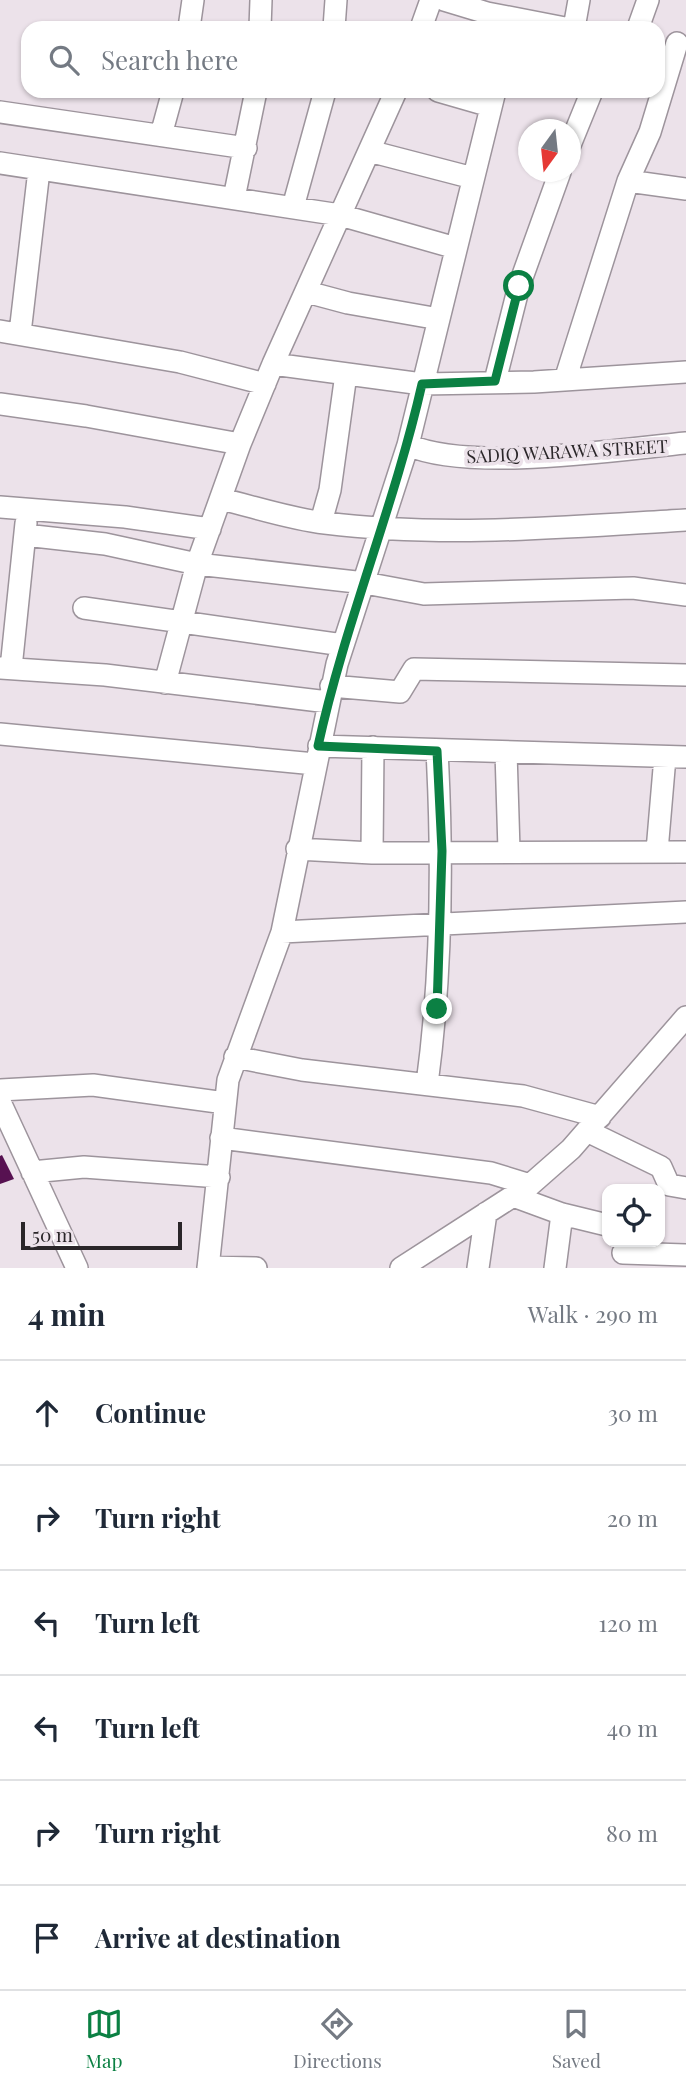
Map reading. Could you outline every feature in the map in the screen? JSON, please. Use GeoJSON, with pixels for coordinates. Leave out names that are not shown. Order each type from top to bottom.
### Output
{"type":"FeatureCollection","features":[{"type":"Feature","properties":{"kind":"street"},"geometry":{"type":"LineString","coordinates":[[190,21],[193,0]]}},
{"type":"Feature","properties":{"kind":"street"},"geometry":{"type":"LineString","coordinates":[[260,21],[261,0]]}},
{"type":"Feature","properties":{"kind":"street"},"geometry":{"type":"LineString","coordinates":[[335,21],[337,0]]}},
{"type":"Feature","properties":{"kind":"street"},"geometry":{"type":"LineString","coordinates":[[424,21],[431,0]]}},
{"type":"Feature","properties":{"kind":"street"},"geometry":{"type":"LineString","coordinates":[[444,0],[489,6],[513,21]]}},
{"type":"Feature","properties":{"kind":"street"},"geometry":{"type":"LineString","coordinates":[[575,21],[579,0]]}},
{"type":"Feature","properties":{"kind":"street"},"geometry":{"type":"LineString","coordinates":[[640,21],[648,0]]}},
{"type":"Feature","properties":{"kind":"street"},"geometry":{"type":"LineString","coordinates":[[665,76],[674,42]]}},
{"type":"Feature","properties":{"kind":"street"},"geometry":{"type":"LineString","coordinates":[[161,135],[171,98]]}},
{"type":"Feature","properties":{"kind":"street"},"geometry":{"type":"LineString","coordinates":[[234,198],[246,148],[252,98]]}},
{"type":"Feature","properties":{"kind":"street"},"geometry":{"type":"LineString","coordinates":[[293,207],[323,98]]}},
{"type":"Feature","properties":{"kind":"street"},"geometry":{"type":"LineString","coordinates":[[165,683],[197,564],[240,444],[393,98]]}},
{"type":"Feature","properties":{"kind":"street"},"geometry":{"type":"LineString","coordinates":[[581,119],[589,98]]}},
{"type":"Feature","properties":{"kind":"street"},"geometry":{"type":"LineString","coordinates":[[565,380],[628,181],[650,132],[659,98]]}},
{"type":"Feature","properties":{"kind":"street"},"geometry":{"type":"LineString","coordinates":[[256,1268],[208,1268],[225,1103],[235,1057],[257,1007],[282,932],[330,694],[343,645],[384,526],[408,445],[492,99]]}},
{"type":"Feature","properties":{"kind":"street"},"geometry":{"type":"LineString","coordinates":[[5,118],[161,135],[246,148]]}},
{"type":"Feature","properties":{"kind":"street"},"geometry":{"type":"LineString","coordinates":[[369,151],[473,178]]}},
{"type":"Feature","properties":{"kind":"street"},"geometry":{"type":"LineString","coordinates":[[0,163],[340,215],[456,248]]}},
{"type":"Feature","properties":{"kind":"street"},"geometry":{"type":"LineString","coordinates":[[39,170],[10,332],[180,362],[269,374],[345,374],[422,384],[565,380],[686,372]]}},
{"type":"Feature","properties":{"kind":"street"},"geometry":{"type":"LineString","coordinates":[[628,181],[686,188]]}},
{"type":"Feature","properties":{"kind":"street"},"geometry":{"type":"LineString","coordinates":[[495,381],[519,286],[556,182]]}},
{"type":"Feature","properties":{"kind":"street"},"geometry":{"type":"LineString","coordinates":[[307,292],[439,319]]}},
{"type":"Feature","properties":{"kind":"street"},"geometry":{"type":"LineString","coordinates":[[321,522],[330,490],[345,374]]}},
{"type":"Feature","properties":{"kind":"street"},"geometry":{"type":"LineString","coordinates":[[0,404],[86,416],[240,444]]}},
{"type":"Feature","properties":{"kind":"street","name":"SADIQ WARAWA STREET"},"geometry":{"type":"LineString","coordinates":[[408,445],[433,454],[465,458],[585,453],[686,443]]}},
{"type":"Feature","properties":{"kind":"street"},"geometry":{"type":"LineString","coordinates":[[221,499],[321,522],[444,530],[686,520]]}},
{"type":"Feature","properties":{"kind":"street"},"geometry":{"type":"LineString","coordinates":[[0,507],[28,507],[209,529]]}},
{"type":"Feature","properties":{"kind":"street"},"geometry":{"type":"LineString","coordinates":[[28,507],[8,612],[5,668],[165,683],[330,694],[400,692],[414,670],[686,675]]}},
{"type":"Feature","properties":{"kind":"street"},"geometry":{"type":"LineString","coordinates":[[24,535],[105,544],[197,564],[365,583],[425,594],[633,588],[686,595]]}},
{"type":"Feature","properties":{"kind":"street"},"geometry":{"type":"LineString","coordinates":[[84,608],[343,645]]}},
{"type":"Feature","properties":{"kind":"street"},"geometry":{"type":"LineString","coordinates":[[0,734],[317,755],[373,747],[437,751],[603,752],[675,757],[657,851]]}},
{"type":"Feature","properties":{"kind":"street"},"geometry":{"type":"LineString","coordinates":[[372,853],[373,747]]}},
{"type":"Feature","properties":{"kind":"street"},"geometry":{"type":"LineString","coordinates":[[426,1084],[438,1001],[442,851],[437,751]]}},
{"type":"Feature","properties":{"kind":"street"},"geometry":{"type":"LineString","coordinates":[[506,752],[509,850]]}},
{"type":"Feature","properties":{"kind":"street"},"geometry":{"type":"LineString","coordinates":[[297,849],[372,853],[509,850],[686,852]]}},
{"type":"Feature","properties":{"kind":"street"},"geometry":{"type":"LineString","coordinates":[[282,932],[686,912]]}},
{"type":"Feature","properties":{"kind":"street"},"geometry":{"type":"LineString","coordinates":[[401,1268],[423,1261],[486,1213],[522,1191],[594,1124],[686,1017]]}},
{"type":"Feature","properties":{"kind":"street"},"geometry":{"type":"LineString","coordinates":[[235,1057],[302,1070],[523,1096],[594,1124],[661,1167],[669,1185],[686,1188]]}},
{"type":"Feature","properties":{"kind":"street"},"geometry":{"type":"LineString","coordinates":[[0,1090],[93,1085],[225,1103]]}},
{"type":"Feature","properties":{"kind":"street"},"geometry":{"type":"LineString","coordinates":[[0,1102],[77,1268]]}},
{"type":"Feature","properties":{"kind":"street"},"geometry":{"type":"LineString","coordinates":[[221,1138],[491,1173],[562,1214],[602,1224]]}},
{"type":"Feature","properties":{"kind":"street"},"geometry":{"type":"LineString","coordinates":[[32,1172],[84,1167],[219,1177]]}},
{"type":"Feature","properties":{"kind":"street"},"geometry":{"type":"LineString","coordinates":[[478,1268],[486,1213]]}},
{"type":"Feature","properties":{"kind":"street"},"geometry":{"type":"LineString","coordinates":[[555,1268],[562,1214]]}},
{"type":"Feature","properties":{"kind":"street"},"geometry":{"type":"LineString","coordinates":[[622,1254],[686,1255]]}},
{"type":"Feature","properties":{"kind":"building"},"geometry":{"type":"Polygon","coordinates":[[[2,1155],[14,1179],[0,1184],[0,1156],[2,1155]]]}},
{"type":"Feature","properties":{"kind":"route"},"geometry":{"type":"LineString","coordinates":[[437,1009],[442,851],[437,751],[318,746],[337,664],[384,526],[408,445],[422,384],[495,381],[519,286]]}}]}
